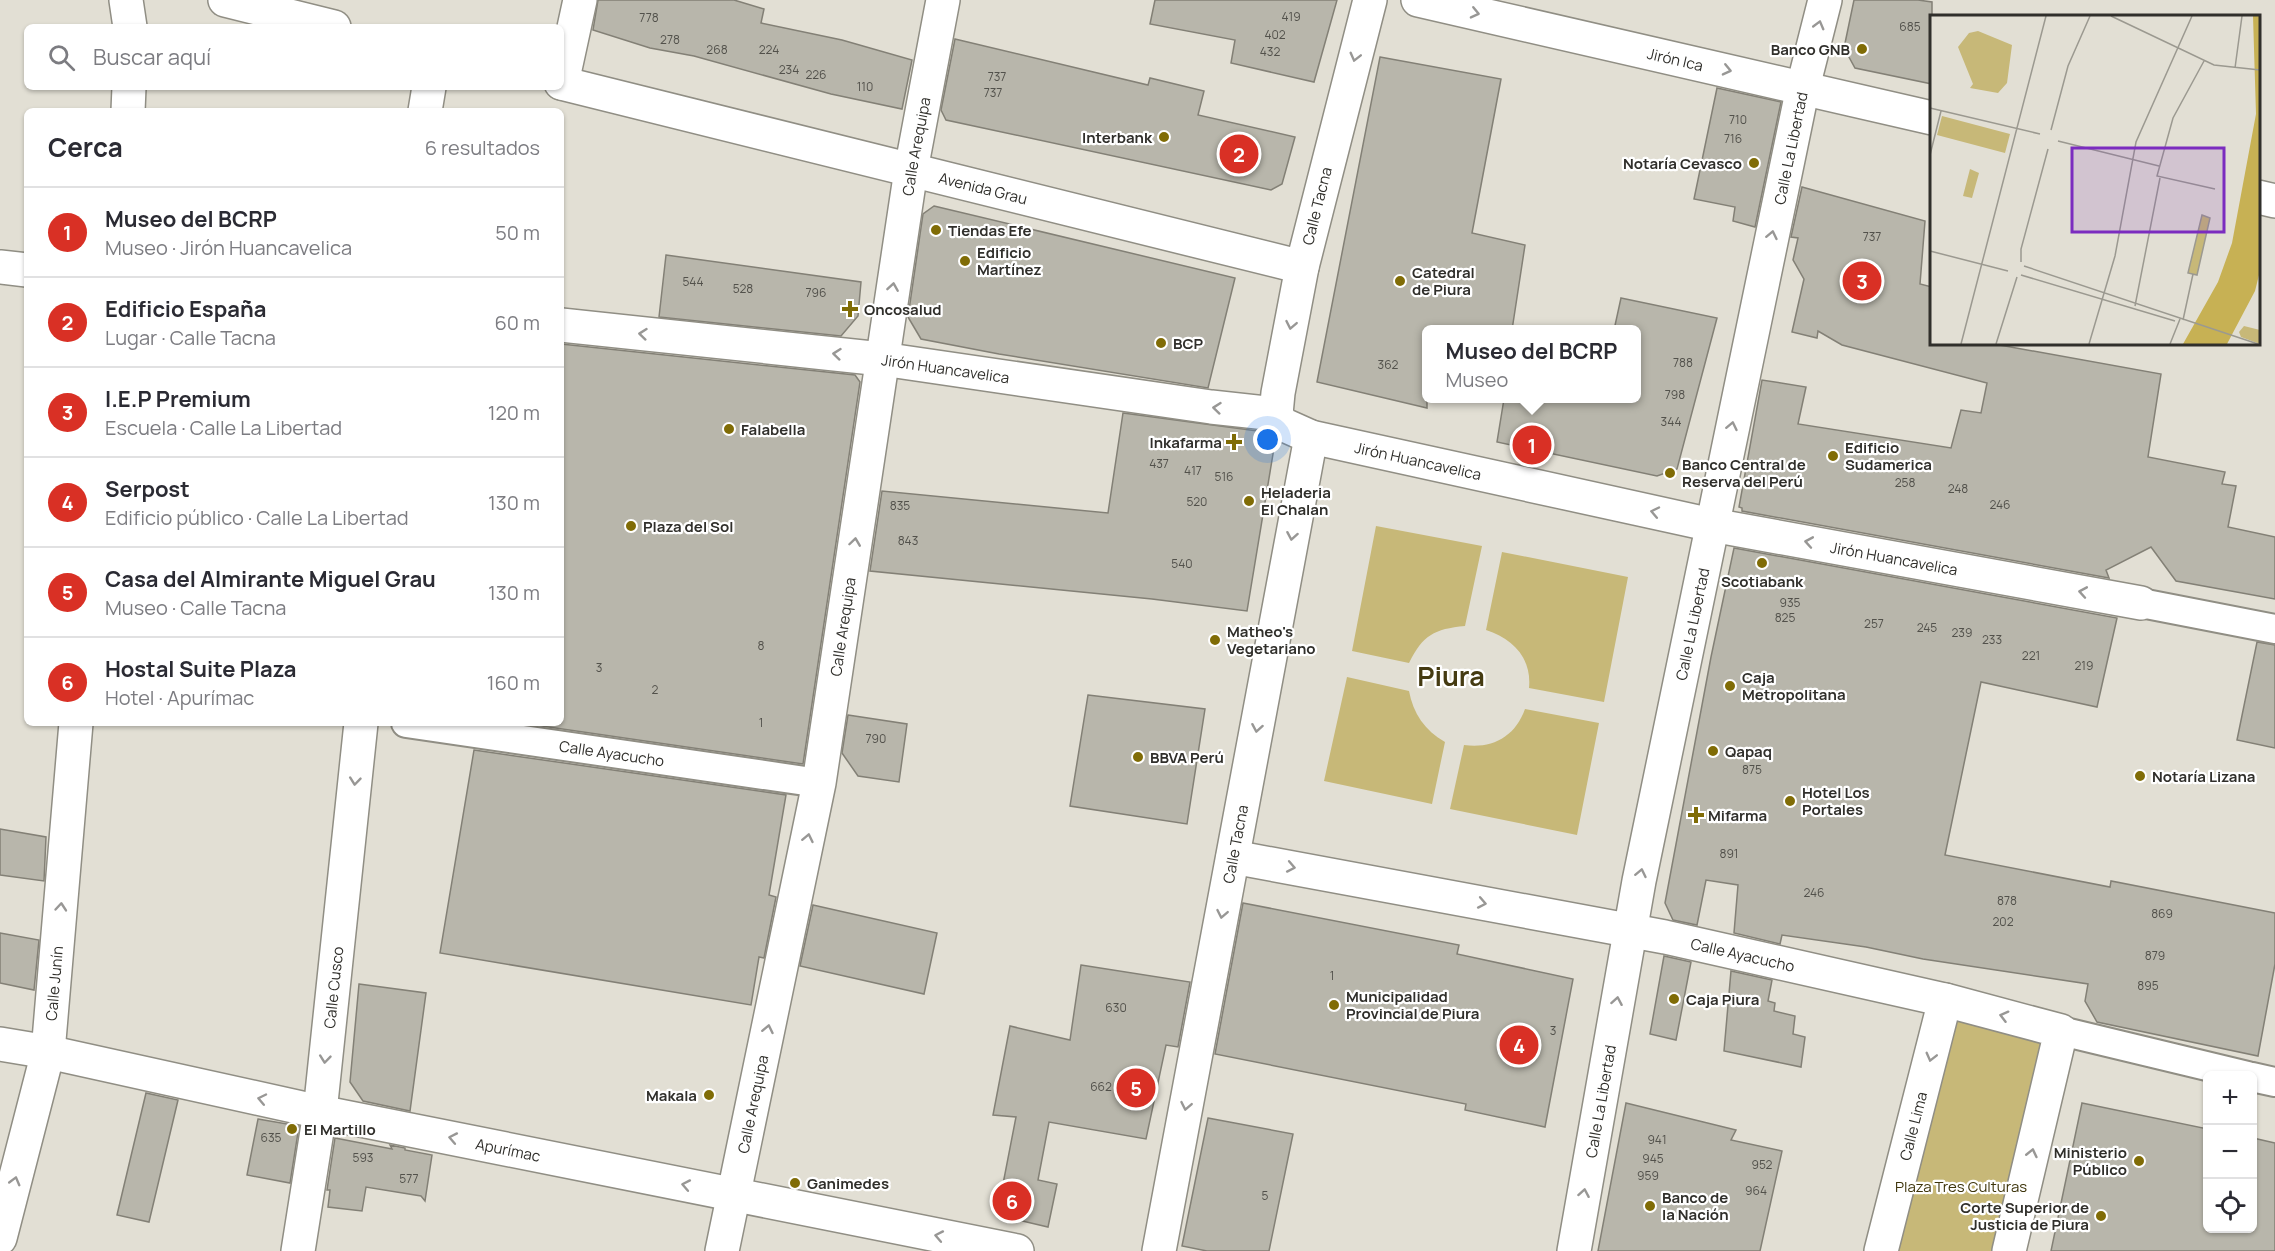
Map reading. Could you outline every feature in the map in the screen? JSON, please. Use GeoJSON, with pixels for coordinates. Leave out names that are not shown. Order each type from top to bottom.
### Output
{"type":"FeatureCollection","features":[{"type":"Feature","properties":{"kind":"street"},"geometry":{"type":"LineString","coordinates":[[126,0],[130,24]]}},
{"type":"Feature","properties":{"kind":"street"},"geometry":{"type":"LineString","coordinates":[[225,0],[322,24]]}},
{"type":"Feature","properties":{"kind":"street"},"geometry":{"type":"LineString","coordinates":[[564,70],[580,0]]}},
{"type":"Feature","properties":{"kind":"street","name":"Calle Arequipa"},"geometry":{"type":"LineString","coordinates":[[722,1251],[819,783],[911,170],[943,0]]}},
{"type":"Feature","properties":{"kind":"street","name":"Calle Tacna"},"geometry":{"type":"LineString","coordinates":[[1276,414],[1302,267],[1370,0]]}},
{"type":"Feature","properties":{"kind":"street","name":"Jirón Ica"},"geometry":{"type":"LineString","coordinates":[[1418,0],[1930,118]]}},
{"type":"Feature","properties":{"kind":"street","name":"Calle La Libertad"},"geometry":{"type":"LineString","coordinates":[[1574,1251],[1630,931],[1803,87],[1825,0]]}},
{"type":"Feature","properties":{"kind":"street","name":"Avenida Grau"},"geometry":{"type":"LineString","coordinates":[[564,84],[1302,267]]}},
{"type":"Feature","properties":{"kind":"street"},"geometry":{"type":"LineString","coordinates":[[128,108],[129,90]]}},
{"type":"Feature","properties":{"kind":"street"},"geometry":{"type":"LineString","coordinates":[[426,108],[428,90]]}},
{"type":"Feature","properties":{"kind":"street"},"geometry":{"type":"LineString","coordinates":[[2260,197],[2275,201]]}},
{"type":"Feature","properties":{"kind":"street"},"geometry":{"type":"LineString","coordinates":[[0,267],[24,270]]}},
{"type":"Feature","properties":{"kind":"street","name":"Jirón Huancavelica"},"geometry":{"type":"LineString","coordinates":[[564,326],[882,359],[1211,408],[1276,414],[1282,424],[1311,437],[1712,525],[2275,629]]}},
{"type":"Feature","properties":{"kind":"street","name":"Calle Tacna"},"geometry":{"type":"LineString","coordinates":[[1159,1251],[1311,437]]}},
{"type":"Feature","properties":{"kind":"street","name":"Calle Junín"},"geometry":{"type":"LineString","coordinates":[[0,1238],[48,1052],[76,726]]}},
{"type":"Feature","properties":{"kind":"street","name":"Calle Cusco"},"geometry":{"type":"LineString","coordinates":[[298,1251],[320,1112],[361,726]]}},
{"type":"Feature","properties":{"kind":"street","name":"Calle Ayacucho"},"geometry":{"type":"LineString","coordinates":[[427,726],[819,783]]}},
{"type":"Feature","properties":{"kind":"street","name":"Calle Ayacucho"},"geometry":{"type":"LineString","coordinates":[[1233,857],[1630,931],[1945,1000],[2227,1071]]}},
{"type":"Feature","properties":{"kind":"street","name":"Calle Lima"},"geometry":{"type":"LineString","coordinates":[[1881,1251],[1945,1000]]}},
{"type":"Feature","properties":{"kind":"street"},"geometry":{"type":"LineString","coordinates":[[2009,1251],[2061,1031]]}},
{"type":"Feature","properties":{"kind":"street","name":"Apurímac"},"geometry":{"type":"LineString","coordinates":[[0,1044],[48,1052],[320,1112],[1017,1251]]}},
{"type":"Feature","properties":{"kind":"street"},"geometry":{"type":"LineString","coordinates":[[2257,1078],[2275,1082]]}},
{"type":"Feature","properties":{"kind":"green space"},"geometry":{"type":"Polygon","coordinates":[[[1376,526],[1482,546],[1465,626],[1445,629],[1431,635],[1419,646],[1409,663],[1352,651],[1376,526]]]}},
{"type":"Feature","properties":{"kind":"green space"},"geometry":{"type":"Polygon","coordinates":[[[1502,552],[1628,577],[1604,702],[1529,688],[1527,668],[1519,651],[1505,639],[1486,630],[1502,552]]]}},
{"type":"Feature","properties":{"kind":"green space"},"geometry":{"type":"Polygon","coordinates":[[[1347,677],[1409,691],[1421,721],[1445,742],[1432,804],[1324,781],[1347,677]]]}},
{"type":"Feature","properties":{"kind":"green space"},"geometry":{"type":"Polygon","coordinates":[[[1525,709],[1599,723],[1577,835],[1450,809],[1464,745],[1484,745],[1501,739],[1515,727],[1525,709]]]}},
{"type":"Feature","properties":{"kind":"green space","name":"Plaza Tres Culturas"},"geometry":{"type":"Polygon","coordinates":[[[1945,1000],[2061,1031],[2009,1251],[1881,1251],[1945,1000]]]}},
{"type":"Feature","properties":{"kind":"building"},"geometry":{"type":"Polygon","coordinates":[[[598,0],[734,0],[764,9],[761,23],[842,40],[912,60],[902,109],[831,94],[694,56],[650,48],[593,30],[598,0]]]}},
{"type":"Feature","properties":{"kind":"building"},"geometry":{"type":"Polygon","coordinates":[[[1155,0],[1337,0],[1314,82],[1231,63],[1235,40],[1150,24],[1155,0]]]}},
{"type":"Feature","properties":{"kind":"building"},"geometry":{"type":"Polygon","coordinates":[[[1854,0],[1932,2],[1930,84],[1855,68],[1844,48],[1854,0]]]}},
{"type":"Feature","properties":{"kind":"building"},"geometry":{"type":"Polygon","coordinates":[[[955,39],[1148,85],[1150,78],[1204,91],[1198,115],[1295,137],[1282,184],[1271,190],[946,120],[941,110],[955,39]]]}},
{"type":"Feature","properties":{"kind":"building","name":"Catedral de Piura"},"geometry":{"type":"Polygon","coordinates":[[[1380,57],[1501,79],[1472,233],[1525,245],[1513,325],[1422,325],[1422,403],[1427,403],[1427,408],[1317,382],[1380,57]]]}},
{"type":"Feature","properties":{"kind":"building"},"geometry":{"type":"Polygon","coordinates":[[[1717,88],[1781,102],[1755,227],[1733,221],[1735,207],[1694,199],[1717,88]]]}},
{"type":"Feature","properties":{"kind":"building"},"geometry":{"type":"Polygon","coordinates":[[[1802,187],[1925,221],[1920,284],[1930,286],[1930,345],[2000,345],[2161,374],[2148,457],[2225,472],[2222,484],[2236,486],[2228,527],[2275,537],[2275,599],[2176,581],[2151,547],[2106,570],[2109,578],[1742,511],[1739,507],[1762,380],[1806,387],[1798,424],[1951,448],[1961,410],[1981,413],[1987,383],[1842,345],[1818,331],[1817,338],[1792,332],[1804,279],[1793,260],[1798,238],[1791,237],[1802,187]]]}},
{"type":"Feature","properties":{"kind":"building"},"geometry":{"type":"Polygon","coordinates":[[[934,206],[1235,278],[1208,388],[921,339],[908,317],[923,214],[934,206]]]}},
{"type":"Feature","properties":{"kind":"building"},"geometry":{"type":"Polygon","coordinates":[[[666,255],[861,282],[858,316],[841,336],[659,317],[666,255]]]}},
{"type":"Feature","properties":{"kind":"building"},"geometry":{"type":"Polygon","coordinates":[[[1621,298],[1717,318],[1677,469],[1657,476],[1497,442],[1503,403],[1641,403],[1641,325],[1615,325],[1621,298]]]}},
{"type":"Feature","properties":{"kind":"building"},"geometry":{"type":"Polygon","coordinates":[[[564,344],[855,375],[860,382],[803,764],[542,726],[564,726],[564,344]]]}},
{"type":"Feature","properties":{"kind":"building"},"geometry":{"type":"Polygon","coordinates":[[[1123,413],[1265,432],[1275,442],[1247,611],[1152,599],[870,571],[882,491],[1108,513],[1123,413]]]}},
{"type":"Feature","properties":{"kind":"building"},"geometry":{"type":"Polygon","coordinates":[[[1734,548],[2117,618],[2097,707],[1981,682],[1945,855],[2110,887],[2111,881],[2275,913],[2275,964],[2258,1056],[2097,1022],[2085,1001],[2088,984],[1923,959],[1866,947],[1782,935],[1780,944],[1734,933],[1738,885],[1706,880],[1697,925],[1673,920],[1665,903],[1734,548]]]}},
{"type":"Feature","properties":{"kind":"building"},"geometry":{"type":"Polygon","coordinates":[[[2257,642],[2275,645],[2275,748],[2237,740],[2257,642]]]}},
{"type":"Feature","properties":{"kind":"building","name":"BBVA Perú"},"geometry":{"type":"Polygon","coordinates":[[[1088,695],[1205,709],[1187,824],[1070,806],[1088,695]]]}},
{"type":"Feature","properties":{"kind":"building"},"geometry":{"type":"Polygon","coordinates":[[[848,715],[907,724],[899,782],[858,776],[842,753],[848,715]]]}},
{"type":"Feature","properties":{"kind":"building"},"geometry":{"type":"Polygon","coordinates":[[[474,750],[786,795],[769,895],[776,897],[764,958],[759,957],[751,1005],[440,953],[474,750]]]}},
{"type":"Feature","properties":{"kind":"building"},"geometry":{"type":"Polygon","coordinates":[[[0,829],[46,837],[44,881],[0,875],[0,829]]]}},
{"type":"Feature","properties":{"kind":"building","name":"Municipalidad Provincial de Piura"},"geometry":{"type":"Polygon","coordinates":[[[1243,903],[1459,945],[1457,954],[1573,979],[1545,1127],[1465,1110],[1466,1104],[1215,1054],[1243,903]]]}},
{"type":"Feature","properties":{"kind":"building"},"geometry":{"type":"Polygon","coordinates":[[[813,905],[937,933],[924,994],[800,966],[813,905]]]}},
{"type":"Feature","properties":{"kind":"building"},"geometry":{"type":"Polygon","coordinates":[[[0,933],[39,940],[34,990],[0,983],[0,933]]]}},
{"type":"Feature","properties":{"kind":"building"},"geometry":{"type":"Polygon","coordinates":[[[1664,956],[1691,962],[1676,1040],[1650,1034],[1664,956]]]}},
{"type":"Feature","properties":{"kind":"building"},"geometry":{"type":"Polygon","coordinates":[[[1081,965],[1190,982],[1178,1047],[1166,1045],[1146,1139],[1049,1122],[1038,1180],[1057,1184],[1048,1227],[997,1215],[1016,1117],[993,1115],[1010,1026],[1070,1040],[1081,965]]]}},
{"type":"Feature","properties":{"kind":"building"},"geometry":{"type":"Polygon","coordinates":[[[1731,971],[1772,980],[1768,1001],[1775,1003],[1774,1011],[1795,1016],[1793,1034],[1805,1037],[1801,1067],[1724,1051],[1731,971]]]}},
{"type":"Feature","properties":{"kind":"building"},"geometry":{"type":"Polygon","coordinates":[[[359,984],[426,993],[410,1111],[363,1101],[350,1082],[359,984]]]}},
{"type":"Feature","properties":{"kind":"building"},"geometry":{"type":"Polygon","coordinates":[[[146,1093],[178,1100],[149,1222],[117,1215],[146,1093]]]}},
{"type":"Feature","properties":{"kind":"building"},"geometry":{"type":"Polygon","coordinates":[[[1626,1103],[1736,1130],[1731,1140],[1782,1151],[1760,1251],[1598,1251],[1626,1103]]]}},
{"type":"Feature","properties":{"kind":"building"},"geometry":{"type":"Polygon","coordinates":[[[2082,1103],[2203,1128],[2203,1233],[2257,1233],[2257,1139],[2275,1143],[2275,1251],[2051,1251],[2082,1103]]]}},
{"type":"Feature","properties":{"kind":"building"},"geometry":{"type":"Polygon","coordinates":[[[1208,1118],[1293,1134],[1269,1251],[1207,1251],[1182,1246],[1208,1118]]]}},
{"type":"Feature","properties":{"kind":"building"},"geometry":{"type":"Polygon","coordinates":[[[258,1119],[299,1126],[290,1183],[247,1175],[258,1119]]]}},
{"type":"Feature","properties":{"kind":"building"},"geometry":{"type":"Polygon","coordinates":[[[335,1138],[392,1149],[390,1145],[432,1155],[425,1201],[421,1196],[366,1187],[362,1211],[328,1207],[330,1190],[327,1190],[335,1138]]]}},
{"type":"Feature","properties":{"kind":"place","name":"Banco GNB"},"geometry":{"type":"Point","coordinates":[1862,49]}},
{"type":"Feature","properties":{"kind":"place","name":"Interbank"},"geometry":{"type":"Point","coordinates":[1164,137]}},
{"type":"Feature","properties":{"kind":"place","name":"Edificio España"},"geometry":{"type":"Point","coordinates":[1239,154]}},
{"type":"Feature","properties":{"kind":"place","name":"Notaría Cevasco"},"geometry":{"type":"Point","coordinates":[1754,163]}},
{"type":"Feature","properties":{"kind":"place","name":"Tiendas Efe"},"geometry":{"type":"Point","coordinates":[936,230]}},
{"type":"Feature","properties":{"kind":"place","name":"Edificio Martínez"},"geometry":{"type":"Point","coordinates":[965,261]}},
{"type":"Feature","properties":{"kind":"place","name":"Catedral de Piura"},"geometry":{"type":"Point","coordinates":[1400,281]}},
{"type":"Feature","properties":{"kind":"place","name":"I.E.P Premium"},"geometry":{"type":"Point","coordinates":[1862,281]}},
{"type":"Feature","properties":{"kind":"place","name":"Oncosalud"},"geometry":{"type":"Point","coordinates":[850,309]}},
{"type":"Feature","properties":{"kind":"place","name":"BCP"},"geometry":{"type":"Point","coordinates":[1161,343]}},
{"type":"Feature","properties":{"kind":"place","name":"Falabella"},"geometry":{"type":"Point","coordinates":[729,429]}},
{"type":"Feature","properties":{"kind":"place","name":"Inkafarma"},"geometry":{"type":"Point","coordinates":[1234,442]}},
{"type":"Feature","properties":{"kind":"place","name":"Museo del BCRP"},"geometry":{"type":"Point","coordinates":[1532,445]}},
{"type":"Feature","properties":{"kind":"place","name":"Edificio Sudamerica"},"geometry":{"type":"Point","coordinates":[1833,456]}},
{"type":"Feature","properties":{"kind":"place","name":"Banco Central de Reserva del Perú"},"geometry":{"type":"Point","coordinates":[1670,473]}},
{"type":"Feature","properties":{"kind":"place","name":"Heladeria El Chalan"},"geometry":{"type":"Point","coordinates":[1249,501]}},
{"type":"Feature","properties":{"kind":"place","name":"Plaza del Sol"},"geometry":{"type":"Point","coordinates":[631,526]}},
{"type":"Feature","properties":{"kind":"place","name":"Scotiabank"},"geometry":{"type":"Point","coordinates":[1762,563]}},
{"type":"Feature","properties":{"kind":"place","name":"Matheo's Vegetariano"},"geometry":{"type":"Point","coordinates":[1215,640]}},
{"type":"Feature","properties":{"kind":"place","name":"Caja Metropolitana"},"geometry":{"type":"Point","coordinates":[1730,686]}},
{"type":"Feature","properties":{"kind":"place","name":"Qapaq"},"geometry":{"type":"Point","coordinates":[1713,751]}},
{"type":"Feature","properties":{"kind":"place","name":"BBVA Perú"},"geometry":{"type":"Point","coordinates":[1138,757]}},
{"type":"Feature","properties":{"kind":"place","name":"Notaría Lizana"},"geometry":{"type":"Point","coordinates":[2140,776]}},
{"type":"Feature","properties":{"kind":"place","name":"Hotel Los Portales"},"geometry":{"type":"Point","coordinates":[1790,801]}},
{"type":"Feature","properties":{"kind":"place","name":"Mifarma"},"geometry":{"type":"Point","coordinates":[1696,815]}},
{"type":"Feature","properties":{"kind":"place","name":"Caja Piura"},"geometry":{"type":"Point","coordinates":[1674,999]}},
{"type":"Feature","properties":{"kind":"place","name":"Municipalidad Provincial de Piura"},"geometry":{"type":"Point","coordinates":[1334,1005]}},
{"type":"Feature","properties":{"kind":"place","name":"Serpost"},"geometry":{"type":"Point","coordinates":[1519,1045]}},
{"type":"Feature","properties":{"kind":"place","name":"Casa del Almirante Miguel Grau"},"geometry":{"type":"Point","coordinates":[1136,1088]}},
{"type":"Feature","properties":{"kind":"place","name":"Makala"},"geometry":{"type":"Point","coordinates":[709,1095]}},
{"type":"Feature","properties":{"kind":"place","name":"El Martillo"},"geometry":{"type":"Point","coordinates":[292,1129]}},
{"type":"Feature","properties":{"kind":"place","name":"Ministerio Público"},"geometry":{"type":"Point","coordinates":[2139,1161]}},
{"type":"Feature","properties":{"kind":"place","name":"Ganimedes"},"geometry":{"type":"Point","coordinates":[795,1183]}},
{"type":"Feature","properties":{"kind":"place","name":"Hostal Suite Plaza"},"geometry":{"type":"Point","coordinates":[1012,1201]}},
{"type":"Feature","properties":{"kind":"place","name":"Banco de la Nación"},"geometry":{"type":"Point","coordinates":[1650,1206]}},
{"type":"Feature","properties":{"kind":"place","name":"Corte Superior de Justicia de Piura"},"geometry":{"type":"Point","coordinates":[2101,1216]}},
{"type":"Feature","properties":{"kind":"district","name":"Piura"},"geometry":{"type":"Point","coordinates":[1451,675]}}]}
